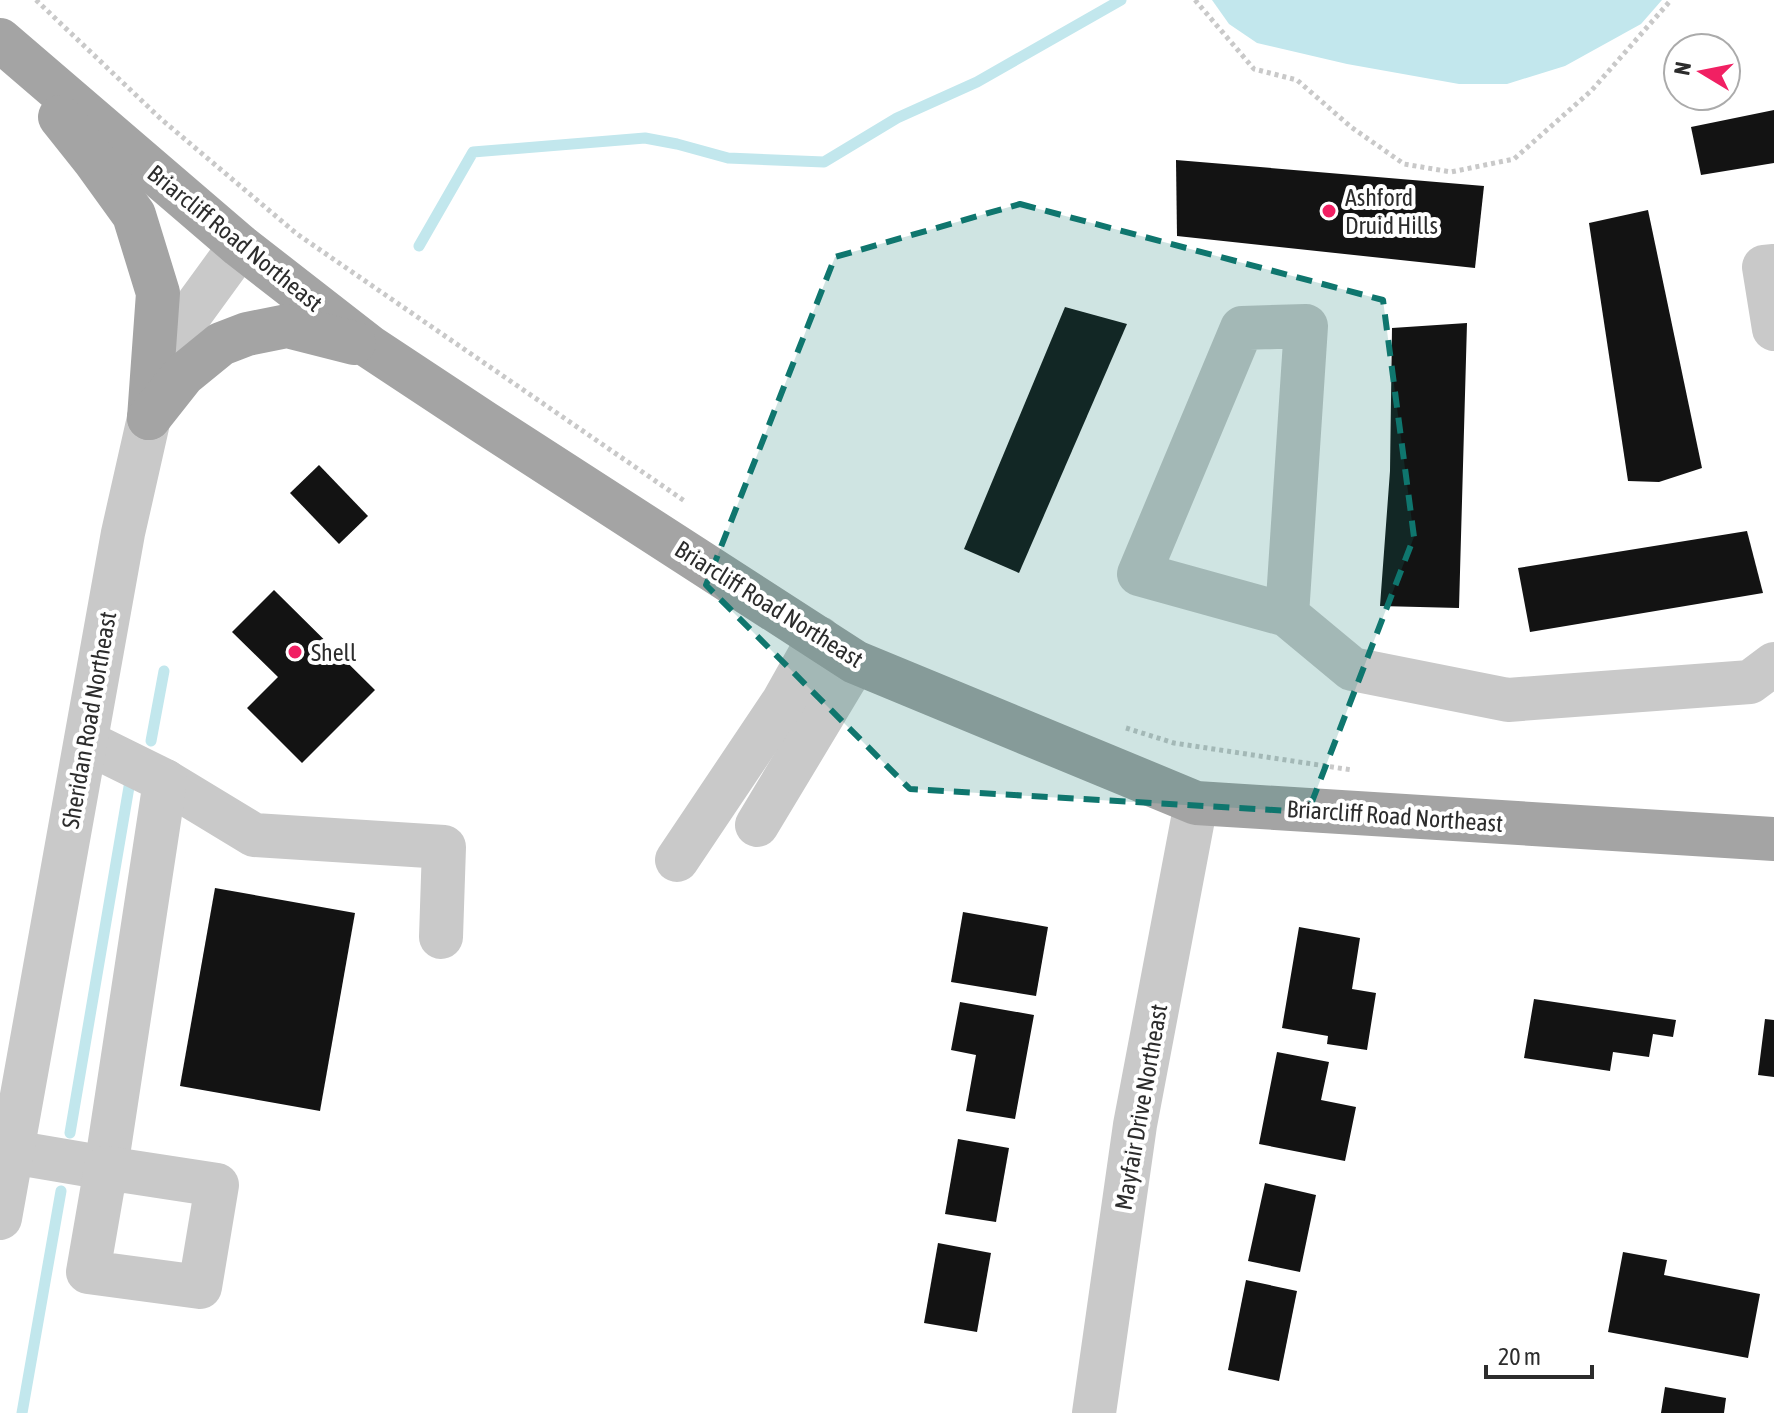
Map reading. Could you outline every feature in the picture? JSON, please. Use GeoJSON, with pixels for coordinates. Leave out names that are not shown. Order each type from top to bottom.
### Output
{"type":"FeatureCollection","features":[{"type":"Feature","properties":{"kind":"main road","name":"Briarcliff Road Northeast"},"geometry":{"type":"LineString","coordinates":[[0,42],[240,246],[370,347],[855,662],[1196,803],[1774,839]]}},
{"type":"Feature","properties":{"kind":"main road"},"geometry":{"type":"LineString","coordinates":[[0,42],[134,215],[158,293],[149,418]]}},
{"type":"Feature","properties":{"kind":"main road"},"geometry":{"type":"LineString","coordinates":[[149,418],[183,375],[221,344],[247,334],[287,326],[370,347]]}},
{"type":"Feature","properties":{"kind":"street","name":"Sheridan Road Northeast"},"geometry":{"type":"LineString","coordinates":[[0,1218],[12,1152],[12,1082],[86,742],[123,533],[149,418],[184,323],[240,246]]}},
{"type":"Feature","properties":{"kind":"street"},"geometry":{"type":"LineString","coordinates":[[1774,266],[1764,267],[1774,329]]}},
{"type":"Feature","properties":{"kind":"street"},"geometry":{"type":"LineString","coordinates":[[1287,615],[1306,326],[1242,328],[1139,574],[1287,615],[1352,669],[1508,700],[1750,682],[1774,664]]}},
{"type":"Feature","properties":{"kind":"street"},"geometry":{"type":"LineString","coordinates":[[677,860],[783,702],[819,638]]}},
{"type":"Feature","properties":{"kind":"street"},"geometry":{"type":"LineString","coordinates":[[757,825],[855,662]]}},
{"type":"Feature","properties":{"kind":"street"},"geometry":{"type":"LineString","coordinates":[[86,742],[165,781],[254,835],[444,847],[441,937]]}},
{"type":"Feature","properties":{"kind":"street"},"geometry":{"type":"LineString","coordinates":[[12,1152],[106,1168],[165,781]]}},
{"type":"Feature","properties":{"kind":"street","name":"Mayfair Drive Northeast"},"geometry":{"type":"LineString","coordinates":[[1094,1413],[1135,1125],[1196,803]]}},
{"type":"Feature","properties":{"kind":"path"},"geometry":{"type":"LineString","coordinates":[[36,0],[161,119],[297,234],[694,507]]}},
{"type":"Feature","properties":{"kind":"path"},"geometry":{"type":"LineString","coordinates":[[1195,0],[1254,69],[1297,80],[1351,127],[1404,164],[1451,172],[1514,159],[1591,91],[1671,0]]}},
{"type":"Feature","properties":{"kind":"path"},"geometry":{"type":"LineString","coordinates":[[1115,724],[1174,743],[1365,771]]}},
{"type":"Feature","properties":{"kind":"highlighted area"},"geometry":{"type":"Polygon","coordinates":[[[1020,204],[1383,300],[1414,537],[1308,812],[910,789],[706,585],[835,257],[1020,204]]]}},
{"type":"Feature","properties":{"kind":"water"},"geometry":{"type":"Polygon","coordinates":[[[1212,0],[1662,0],[1641,24],[1565,66],[1507,84],[1459,84],[1347,64],[1257,43],[1229,24],[1212,0]]]}},
{"type":"Feature","properties":{"kind":"building"},"geometry":{"type":"Polygon","coordinates":[[[1774,110],[1774,163],[1701,175],[1691,127],[1774,110]]]}},
{"type":"Feature","properties":{"kind":"building","name":"Ashford Druid Hills"},"geometry":{"type":"Polygon","coordinates":[[[1176,160],[1484,186],[1475,268],[1177,236],[1176,160]]]}},
{"type":"Feature","properties":{"kind":"building"},"geometry":{"type":"Polygon","coordinates":[[[1648,210],[1702,468],[1659,482],[1628,481],[1589,223],[1648,210]]]}},
{"type":"Feature","properties":{"kind":"building"},"geometry":{"type":"Polygon","coordinates":[[[1065,307],[1127,324],[1019,573],[964,549],[1065,307]]]}},
{"type":"Feature","properties":{"kind":"building"},"geometry":{"type":"Polygon","coordinates":[[[1467,323],[1459,608],[1380,606],[1390,471],[1392,328],[1467,323]]]}},
{"type":"Feature","properties":{"kind":"building"},"geometry":{"type":"Polygon","coordinates":[[[319,465],[368,516],[339,544],[290,493],[319,465]]]}},
{"type":"Feature","properties":{"kind":"building"},"geometry":{"type":"Polygon","coordinates":[[[1747,531],[1763,593],[1530,632],[1518,568],[1747,531]]]}},
{"type":"Feature","properties":{"kind":"building"},"geometry":{"type":"Polygon","coordinates":[[[274,590],[375,690],[302,763],[247,708],[278,677],[232,632],[274,590]]]}},
{"type":"Feature","properties":{"kind":"building"},"geometry":{"type":"Polygon","coordinates":[[[215,888],[355,913],[320,1111],[180,1086],[215,888]]]}},
{"type":"Feature","properties":{"kind":"building"},"geometry":{"type":"Polygon","coordinates":[[[963,912],[1048,927],[1036,996],[951,982],[963,912]]]}},
{"type":"Feature","properties":{"kind":"building"},"geometry":{"type":"Polygon","coordinates":[[[1299,927],[1360,938],[1352,989],[1376,993],[1367,1050],[1327,1044],[1328,1036],[1282,1028],[1299,927]]]}},
{"type":"Feature","properties":{"kind":"building"},"geometry":{"type":"Polygon","coordinates":[[[1534,999],[1676,1020],[1673,1037],[1653,1034],[1649,1057],[1613,1052],[1610,1071],[1524,1058],[1534,999]]]}},
{"type":"Feature","properties":{"kind":"building"},"geometry":{"type":"Polygon","coordinates":[[[960,1002],[1034,1015],[1015,1119],[966,1111],[976,1055],[951,1050],[960,1002]]]}},
{"type":"Feature","properties":{"kind":"building"},"geometry":{"type":"Polygon","coordinates":[[[1765,1019],[1774,1020],[1774,1077],[1758,1075],[1765,1019]]]}},
{"type":"Feature","properties":{"kind":"building"},"geometry":{"type":"Polygon","coordinates":[[[1277,1052],[1329,1062],[1321,1100],[1356,1107],[1345,1161],[1259,1144],[1277,1052]]]}},
{"type":"Feature","properties":{"kind":"building"},"geometry":{"type":"Polygon","coordinates":[[[958,1139],[1009,1148],[996,1222],[945,1214],[958,1139]]]}},
{"type":"Feature","properties":{"kind":"building"},"geometry":{"type":"Polygon","coordinates":[[[1265,1183],[1316,1195],[1300,1272],[1248,1261],[1265,1183]]]}},
{"type":"Feature","properties":{"kind":"building"},"geometry":{"type":"Polygon","coordinates":[[[938,1243],[991,1253],[977,1332],[924,1323],[938,1243]]]}},
{"type":"Feature","properties":{"kind":"building"},"geometry":{"type":"Polygon","coordinates":[[[1623,1252],[1667,1260],[1664,1275],[1760,1294],[1748,1358],[1608,1332],[1623,1252]]]}},
{"type":"Feature","properties":{"kind":"building"},"geometry":{"type":"Polygon","coordinates":[[[1246,1280],[1297,1291],[1279,1381],[1228,1370],[1246,1280]]]}},
{"type":"Feature","properties":{"kind":"building"},"geometry":{"type":"Polygon","coordinates":[[[1665,1387],[1726,1398],[1724,1413],[1661,1413],[1665,1387]]]}},
{"type":"Feature","properties":{"kind":"waterway"},"geometry":{"type":"LineString","coordinates":[[419,246],[473,152],[645,138],[728,158],[824,162],[897,118],[977,82],[1121,0]]}},
{"type":"Feature","properties":{"kind":"waterway"},"geometry":{"type":"LineString","coordinates":[[151,741],[164,671]]}},
{"type":"Feature","properties":{"kind":"waterway"},"geometry":{"type":"LineString","coordinates":[[70,1133],[130,781]]}},
{"type":"Feature","properties":{"kind":"waterway"},"geometry":{"type":"LineString","coordinates":[[22,1413],[61,1191]]}},
{"type":"Feature","properties":{"kind":"place","name":"Ashford Druid Hills"},"geometry":{"type":"Point","coordinates":[1329,211]}},
{"type":"Feature","properties":{"kind":"place","name":"Shell"},"geometry":{"type":"Point","coordinates":[295,652]}}]}
